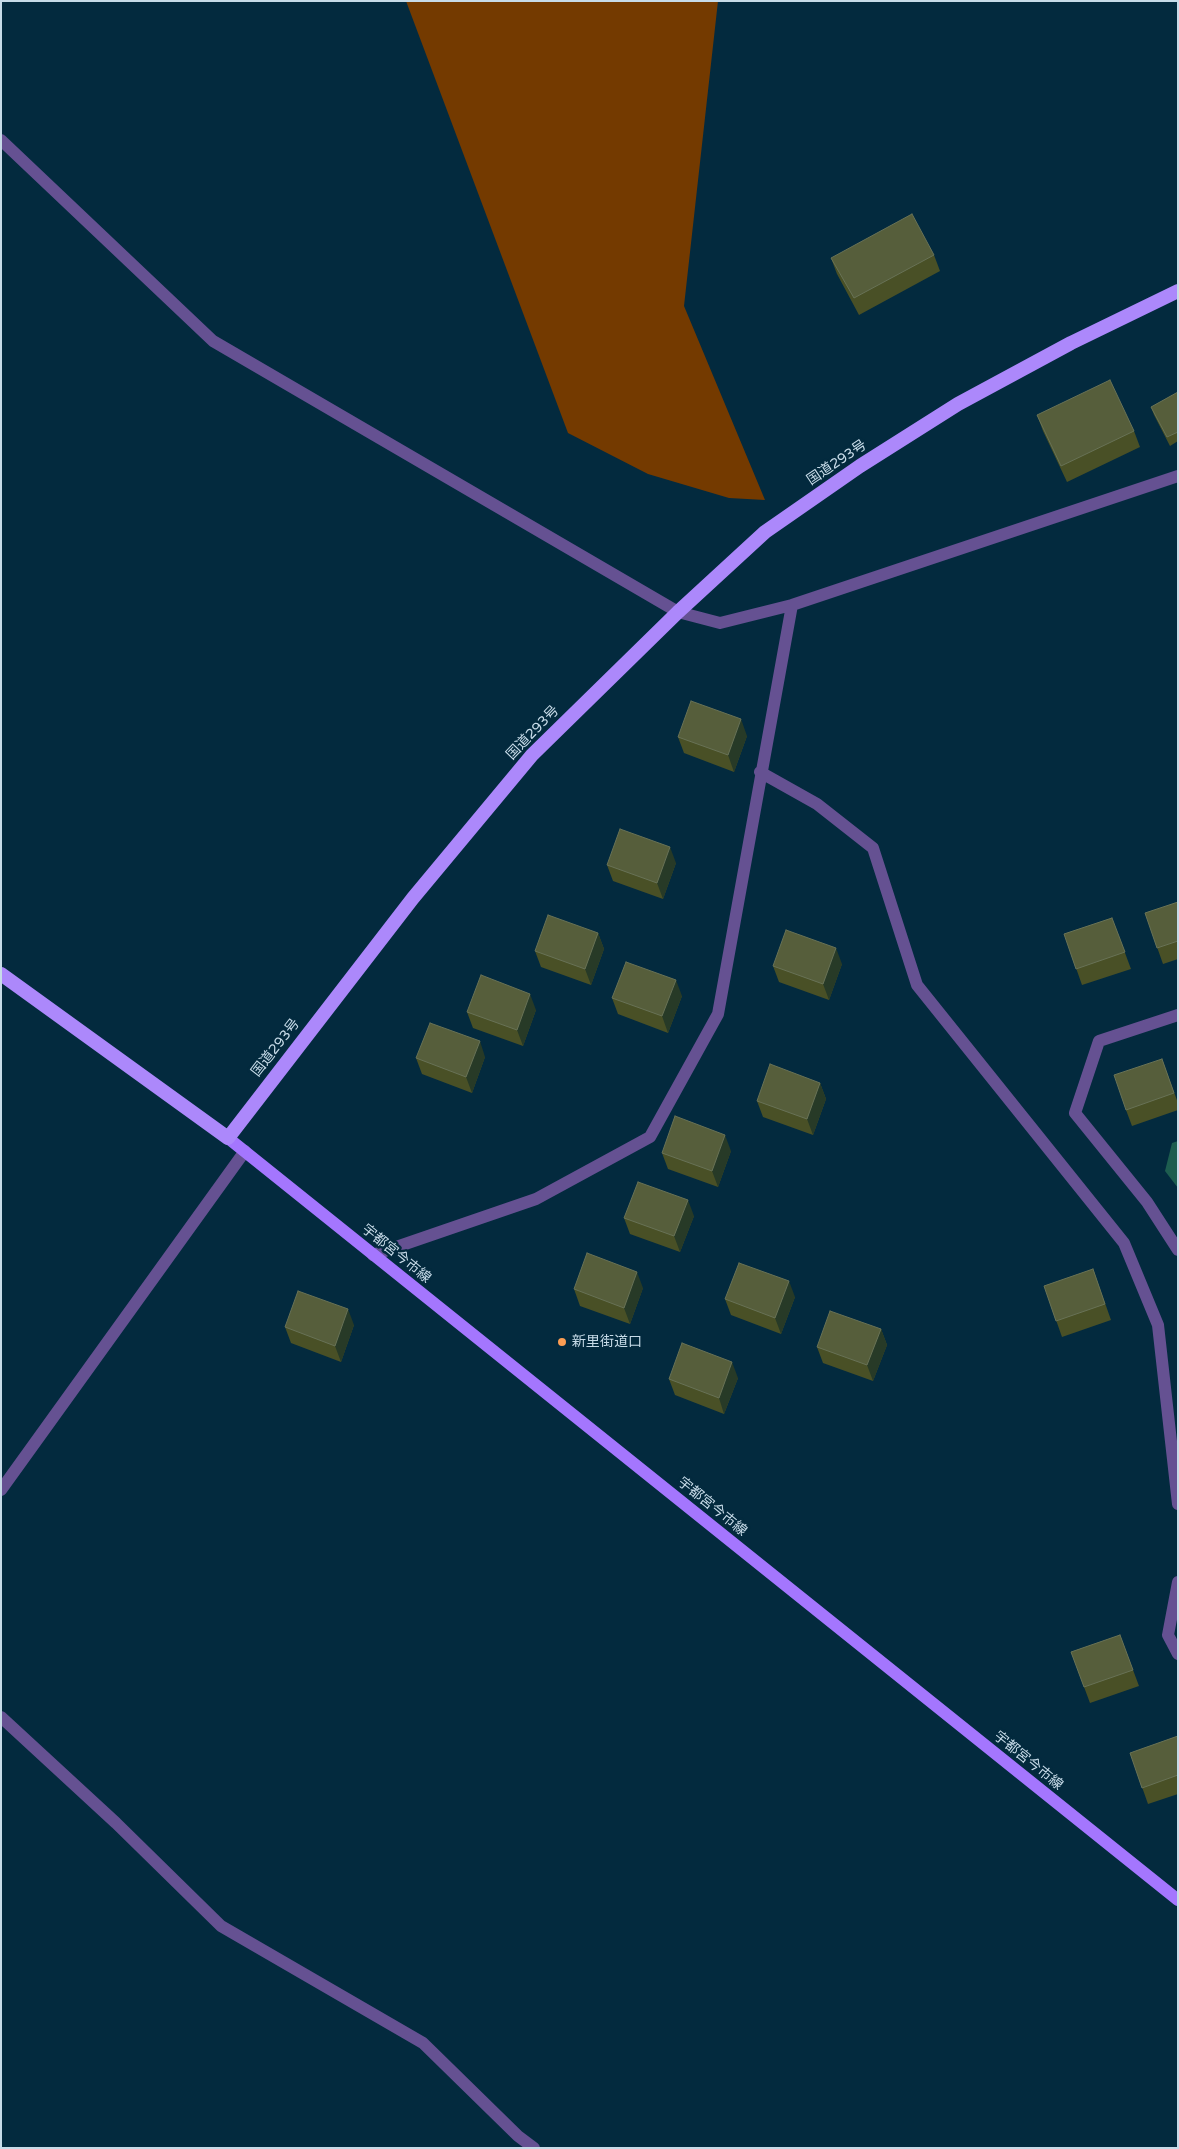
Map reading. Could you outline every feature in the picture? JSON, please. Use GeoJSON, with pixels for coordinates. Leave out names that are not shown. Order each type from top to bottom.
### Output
{"type":"FeatureCollection","features":[{"type":"Feature","properties":{"kind":"highway","name":"国道293号"},"geometry":{"type":"LineString","coordinates":[[228,1138],[413,898],[532,755],[678,612],[765,532],[860,466],[958,404],[1071,343],[1178,291]]}},
{"type":"Feature","properties":{"kind":"highway"},"geometry":{"type":"LineString","coordinates":[[1,974],[228,1138]]}},
{"type":"Feature","properties":{"kind":"main road","name":"宇都宮今市線"},"geometry":{"type":"LineString","coordinates":[[228,1138],[1178,1900]]}},
{"type":"Feature","properties":{"kind":"street"},"geometry":{"type":"LineString","coordinates":[[1,140],[213,341],[678,612],[720,623],[792,605],[1178,476]]}},
{"type":"Feature","properties":{"kind":"street"},"geometry":{"type":"LineString","coordinates":[[373,1255],[536,1198],[650,1137],[718,1014],[760,772],[792,605]]}},
{"type":"Feature","properties":{"kind":"street"},"geometry":{"type":"LineString","coordinates":[[760,772],[817,804],[873,848],[916,985],[1124,1243],[1158,1326],[1178,1504]]}},
{"type":"Feature","properties":{"kind":"street"},"geometry":{"type":"LineString","coordinates":[[1178,1015],[1099,1041],[1075,1114],[1148,1202],[1178,1250]]}},
{"type":"Feature","properties":{"kind":"street"},"geometry":{"type":"LineString","coordinates":[[1,1490],[245,1151]]}},
{"type":"Feature","properties":{"kind":"street"},"geometry":{"type":"LineString","coordinates":[[1178,1582],[1168,1635],[1178,1654]]}},
{"type":"Feature","properties":{"kind":"street"},"geometry":{"type":"LineString","coordinates":[[1,1717],[116,1823],[221,1926],[423,2043],[518,2136],[534,2148]]}},
{"type":"Feature","properties":{"kind":"shaded area"},"geometry":{"type":"Polygon","coordinates":[[[406,1],[718,1],[684,306],[765,500],[729,498],[648,474],[568,433],[406,1]]]}},
{"type":"Feature","properties":{"kind":"shaded area"},"geometry":{"type":"Polygon","coordinates":[[[1178,1141],[1178,1188],[1165,1171],[1172,1143],[1178,1141]]]}},
{"type":"Feature","properties":{"kind":"building"},"geometry":{"type":"Polygon","coordinates":[[[912,214],[934,255],[854,298],[831,258],[912,214]]]}},
{"type":"Feature","properties":{"kind":"building"},"geometry":{"type":"Polygon","coordinates":[[[1110,380],[1134,431],[1061,466],[1037,415],[1110,380]]]}},
{"type":"Feature","properties":{"kind":"building"},"geometry":{"type":"Polygon","coordinates":[[[1178,392],[1178,432],[1167,437],[1151,407],[1178,392]]]}},
{"type":"Feature","properties":{"kind":"building"},"geometry":{"type":"Polygon","coordinates":[[[691,701],[741,719],[728,755],[678,737],[691,701]]]}},
{"type":"Feature","properties":{"kind":"building"},"geometry":{"type":"Polygon","coordinates":[[[620,829],[670,847],[657,883],[607,865],[620,829]]]}},
{"type":"Feature","properties":{"kind":"building"},"geometry":{"type":"Polygon","coordinates":[[[1178,902],[1178,941],[1157,948],[1145,913],[1178,902]]]}},
{"type":"Feature","properties":{"kind":"building"},"geometry":{"type":"Polygon","coordinates":[[[548,915],[598,933],[585,969],[535,951],[548,915]]]}},
{"type":"Feature","properties":{"kind":"building"},"geometry":{"type":"Polygon","coordinates":[[[1112,918],[1125,952],[1076,969],[1064,934],[1112,918]]]}},
{"type":"Feature","properties":{"kind":"building"},"geometry":{"type":"Polygon","coordinates":[[[786,930],[836,948],[823,984],[773,966],[786,930]]]}},
{"type":"Feature","properties":{"kind":"building"},"geometry":{"type":"Polygon","coordinates":[[[626,962],[676,980],[662,1016],[612,998],[626,962]]]}},
{"type":"Feature","properties":{"kind":"building"},"geometry":{"type":"Polygon","coordinates":[[[481,975],[530,994],[517,1030],[467,1012],[481,975]]]}},
{"type":"Feature","properties":{"kind":"building"},"geometry":{"type":"Polygon","coordinates":[[[430,1023],[480,1041],[466,1077],[416,1058],[430,1023]]]}},
{"type":"Feature","properties":{"kind":"building"},"geometry":{"type":"Polygon","coordinates":[[[1162,1059],[1174,1093],[1126,1110],[1114,1075],[1162,1059]]]}},
{"type":"Feature","properties":{"kind":"building"},"geometry":{"type":"Polygon","coordinates":[[[770,1064],[820,1083],[807,1119],[757,1101],[770,1064]]]}},
{"type":"Feature","properties":{"kind":"building"},"geometry":{"type":"Polygon","coordinates":[[[675,1116],[725,1135],[712,1171],[662,1153],[675,1116]]]}},
{"type":"Feature","properties":{"kind":"building"},"geometry":{"type":"Polygon","coordinates":[[[638,1182],[688,1200],[674,1236],[624,1218],[638,1182]]]}},
{"type":"Feature","properties":{"kind":"building"},"geometry":{"type":"Polygon","coordinates":[[[587,1253],[637,1272],[624,1308],[574,1289],[587,1253]]]}},
{"type":"Feature","properties":{"kind":"building"},"geometry":{"type":"Polygon","coordinates":[[[739,1263],[789,1281],[775,1318],[725,1299],[739,1263]]]}},
{"type":"Feature","properties":{"kind":"building"},"geometry":{"type":"Polygon","coordinates":[[[1093,1269],[1105,1304],[1056,1321],[1044,1286],[1093,1269]]]}},
{"type":"Feature","properties":{"kind":"building"},"geometry":{"type":"Polygon","coordinates":[[[298,1291],[348,1309],[335,1346],[285,1327],[298,1291]]]}},
{"type":"Feature","properties":{"kind":"building"},"geometry":{"type":"Polygon","coordinates":[[[830,1311],[881,1329],[867,1365],[817,1347],[830,1311]]]}},
{"type":"Feature","properties":{"kind":"building"},"geometry":{"type":"Polygon","coordinates":[[[682,1343],[732,1362],[719,1398],[669,1379],[682,1343]]]}},
{"type":"Feature","properties":{"kind":"building"},"geometry":{"type":"Polygon","coordinates":[[[1120,1635],[1133,1670],[1084,1687],[1071,1652],[1120,1635]]]}},
{"type":"Feature","properties":{"kind":"building"},"geometry":{"type":"Polygon","coordinates":[[[1178,1736],[1178,1775],[1142,1788],[1130,1753],[1178,1736]]]}},
{"type":"Feature","properties":{"kind":"place","name":"新里街道口"},"geometry":{"type":"Point","coordinates":[562,1342]}}]}
